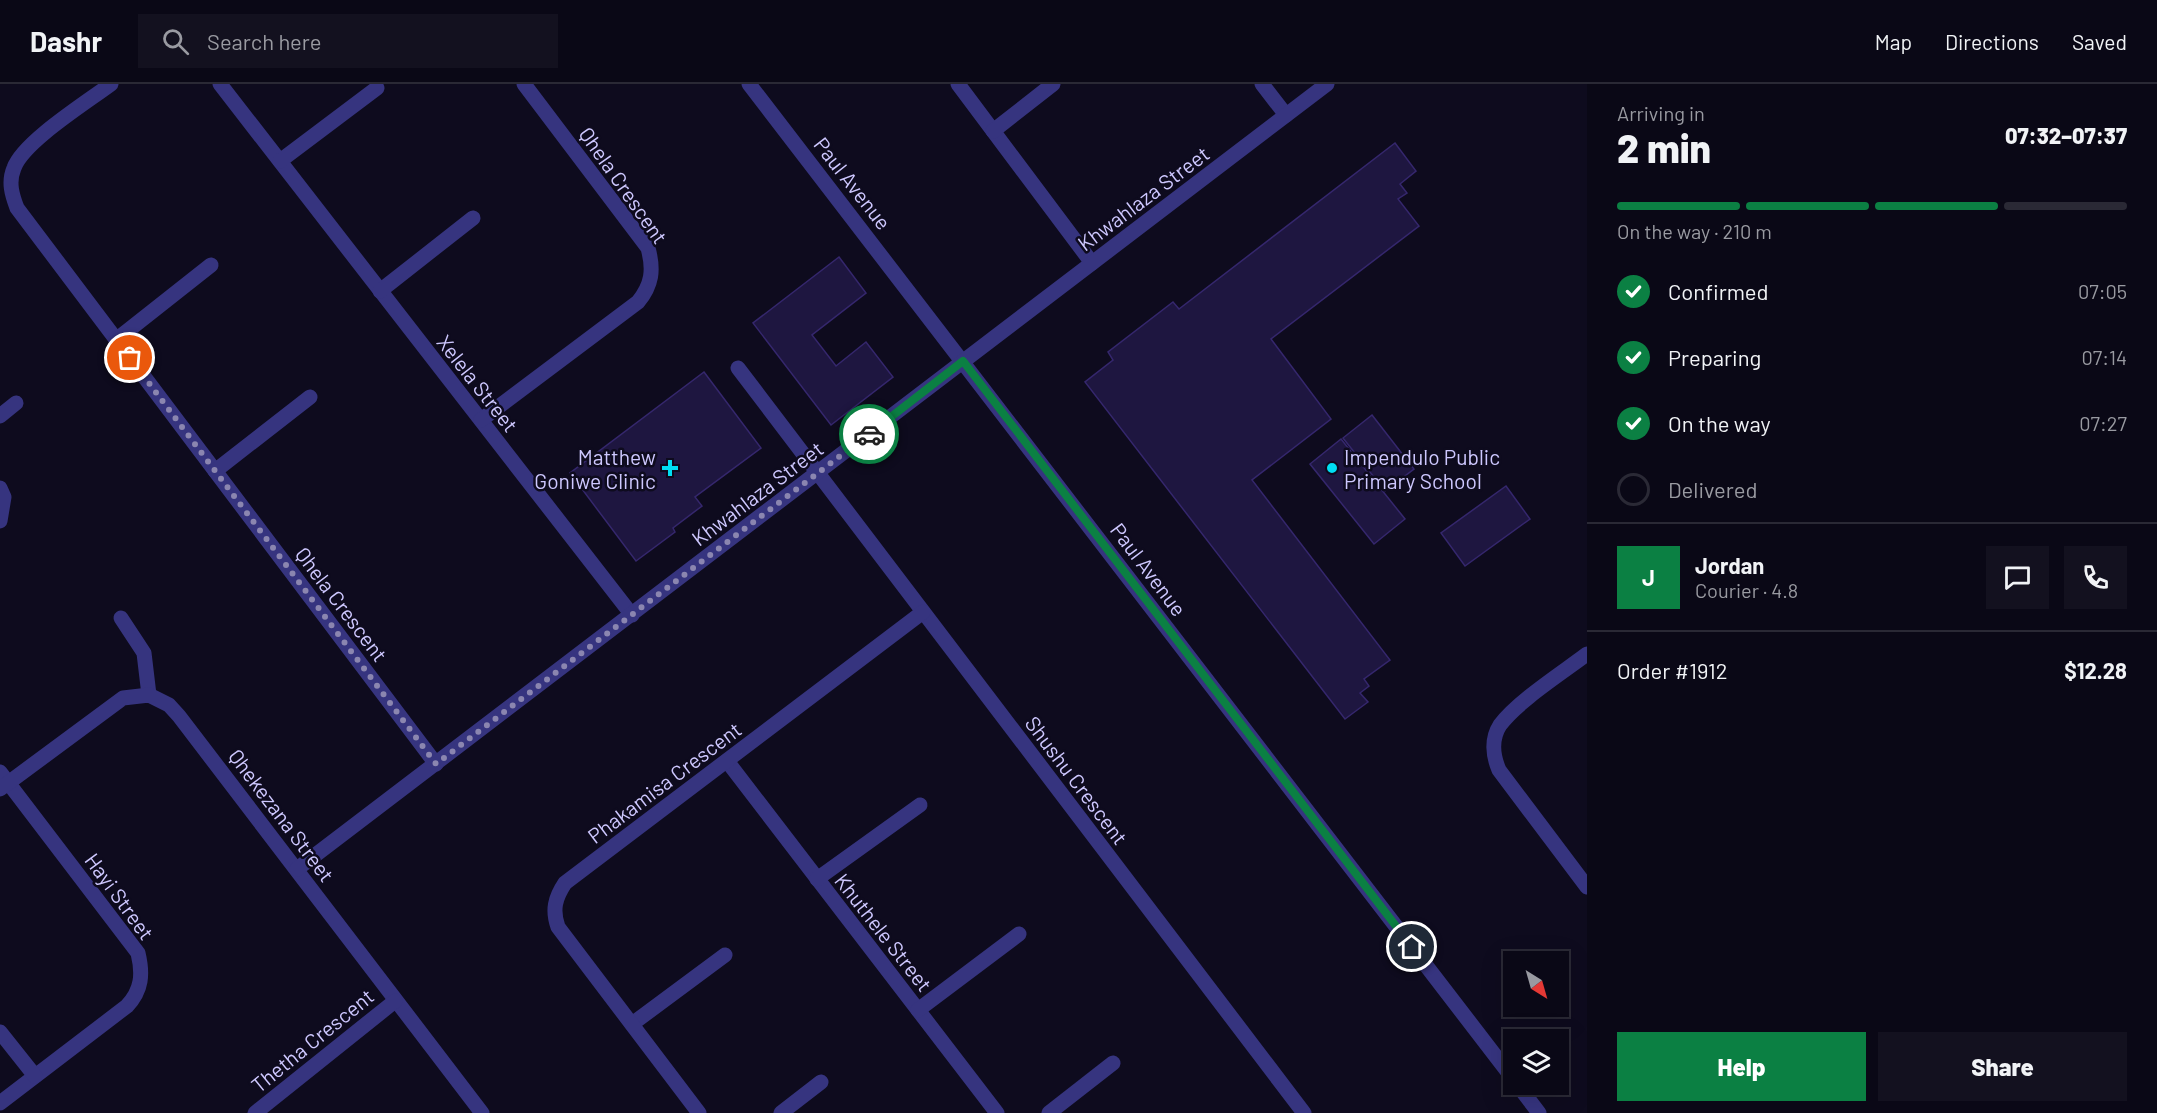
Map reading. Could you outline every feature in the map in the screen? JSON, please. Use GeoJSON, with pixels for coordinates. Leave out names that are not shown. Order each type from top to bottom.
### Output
{"type":"FeatureCollection","features":[{"type":"Feature","properties":{"kind":"street","name":"Qhela Crescent"},"geometry":{"type":"LineString","coordinates":[[111,84],[24,150],[14,167],[11,185],[17,208],[436,764]]}},
{"type":"Feature","properties":{"kind":"street","name":"Xelela Street"},"geometry":{"type":"LineString","coordinates":[[220,84],[632,615]]}},
{"type":"Feature","properties":{"kind":"street","name":"Qhela Crescent"},"geometry":{"type":"LineString","coordinates":[[481,420],[638,302],[651,282],[652,263],[648,248],[524,84]]}},
{"type":"Feature","properties":{"kind":"street","name":"Paul Avenue"},"geometry":{"type":"LineString","coordinates":[[749,84],[1503,1066]]}},
{"type":"Feature","properties":{"kind":"street"},"geometry":{"type":"LineString","coordinates":[[958,84],[1092,263]]}},
{"type":"Feature","properties":{"kind":"street"},"geometry":{"type":"LineString","coordinates":[[993,131],[1053,84]]}},
{"type":"Feature","properties":{"kind":"street"},"geometry":{"type":"LineString","coordinates":[[1262,84],[1286,115]]}},
{"type":"Feature","properties":{"kind":"street","name":"Khwahlaza Street"},"geometry":{"type":"LineString","coordinates":[[297,870],[1327,84]]}},
{"type":"Feature","properties":{"kind":"street"},"geometry":{"type":"LineString","coordinates":[[280,161],[377,88]]}},
{"type":"Feature","properties":{"kind":"street"},"geometry":{"type":"LineString","coordinates":[[380,291],[473,218]]}},
{"type":"Feature","properties":{"kind":"street"},"geometry":{"type":"LineString","coordinates":[[116,340],[211,265]]}},
{"type":"Feature","properties":{"kind":"street","name":"Shushu Crescent"},"geometry":{"type":"LineString","coordinates":[[738,368],[1304,1113]]}},
{"type":"Feature","properties":{"kind":"street"},"geometry":{"type":"LineString","coordinates":[[215,471],[310,397]]}},
{"type":"Feature","properties":{"kind":"street"},"geometry":{"type":"LineString","coordinates":[[0,416],[16,403]]}},
{"type":"Feature","properties":{"kind":"street"},"geometry":{"type":"LineString","coordinates":[[0,488],[4,497],[0,521]]}},
{"type":"Feature","properties":{"kind":"street","name":"Phakamisa Crescent"},"geometry":{"type":"LineString","coordinates":[[699,1113],[558,927],[554,908],[557,895],[565,883],[923,612]]}},
{"type":"Feature","properties":{"kind":"street"},"geometry":{"type":"LineString","coordinates":[[3,781],[111,705],[123,698],[149,695],[144,653],[121,618]]}},
{"type":"Feature","properties":{"kind":"street"},"geometry":{"type":"LineString","coordinates":[[1587,654],[1515,710],[1500,726],[1495,739],[1494,756],[1499,770],[1587,887]]}},
{"type":"Feature","properties":{"kind":"street","name":"Qhekezana Street"},"geometry":{"type":"LineString","coordinates":[[149,695],[169,705],[179,716],[482,1113]]}},
{"type":"Feature","properties":{"kind":"street","name":"Khuthele Street"},"geometry":{"type":"LineString","coordinates":[[727,760],[997,1113]]}},
{"type":"Feature","properties":{"kind":"street","name":"Hayi Street"},"geometry":{"type":"LineString","coordinates":[[0,1103],[127,1006],[138,990],[141,967],[138,953],[3,781]]}},
{"type":"Feature","properties":{"kind":"street","name":"Khuthele Street"},"geometry":{"type":"LineString","coordinates":[[817,879],[920,805]]}},
{"type":"Feature","properties":{"kind":"street","name":"Khuthele Street"},"geometry":{"type":"LineString","coordinates":[[918,1010],[1019,934]]}},
{"type":"Feature","properties":{"kind":"street"},"geometry":{"type":"LineString","coordinates":[[632,1024],[725,955]]}},
{"type":"Feature","properties":{"kind":"street","name":"Thetha Crescent"},"geometry":{"type":"LineString","coordinates":[[255,1113],[396,1001]]}},
{"type":"Feature","properties":{"kind":"street"},"geometry":{"type":"LineString","coordinates":[[0,1032],[35,1076]]}},
{"type":"Feature","properties":{"kind":"street"},"geometry":{"type":"LineString","coordinates":[[1049,1113],[1113,1063]]}},
{"type":"Feature","properties":{"kind":"street"},"geometry":{"type":"LineString","coordinates":[[781,1113],[821,1082]]}},
{"type":"Feature","properties":{"kind":"street"},"geometry":{"type":"LineString","coordinates":[[1525,1095],[1539,1113]]}},
{"type":"Feature","properties":{"kind":"building"},"geometry":{"type":"Polygon","coordinates":[[[1395,143],[1416,171],[1400,184],[1407,193],[1398,199],[1419,226],[1271,339],[1331,419],[1252,480],[1390,660],[1364,679],[1369,686],[1360,693],[1368,702],[1345,719],[1085,382],[1113,360],[1108,352],[1173,302],[1179,309],[1395,143]]]}},
{"type":"Feature","properties":{"kind":"building"},"geometry":{"type":"Polygon","coordinates":[[[839,257],[866,293],[812,335],[836,366],[866,342],[893,377],[831,425],[753,323],[839,257]]]}},
{"type":"Feature","properties":{"kind":"building"},"geometry":{"type":"Polygon","coordinates":[[[704,372],[761,448],[695,497],[702,506],[673,528],[675,532],[636,561],[570,473],[704,372]]]}},
{"type":"Feature","properties":{"kind":"building"},"geometry":{"type":"Polygon","coordinates":[[[1372,415],[1414,469],[1385,491],[1343,438],[1372,415]]]}},
{"type":"Feature","properties":{"kind":"building"},"geometry":{"type":"Polygon","coordinates":[[[1341,439],[1405,519],[1374,544],[1310,464],[1341,439]]]}},
{"type":"Feature","properties":{"kind":"building"},"geometry":{"type":"Polygon","coordinates":[[[1506,486],[1530,519],[1465,566],[1441,533],[1506,486]]]}},
{"type":"Feature","properties":{"kind":"way so far"},"geometry":{"type":"LineString","coordinates":[[130,358],[436,764],[869,434]]}},
{"type":"Feature","properties":{"kind":"place","name":"Matthew Goniwe Clinic"},"geometry":{"type":"Point","coordinates":[670,468]}},
{"type":"Feature","properties":{"kind":"place","name":"Impendulo Public Primary School"},"geometry":{"type":"Point","coordinates":[1332,468]}},
{"type":"Feature","properties":{"kind":"route"},"geometry":{"type":"LineString","coordinates":[[869,434],[963,361],[1412,947]]}}]}
